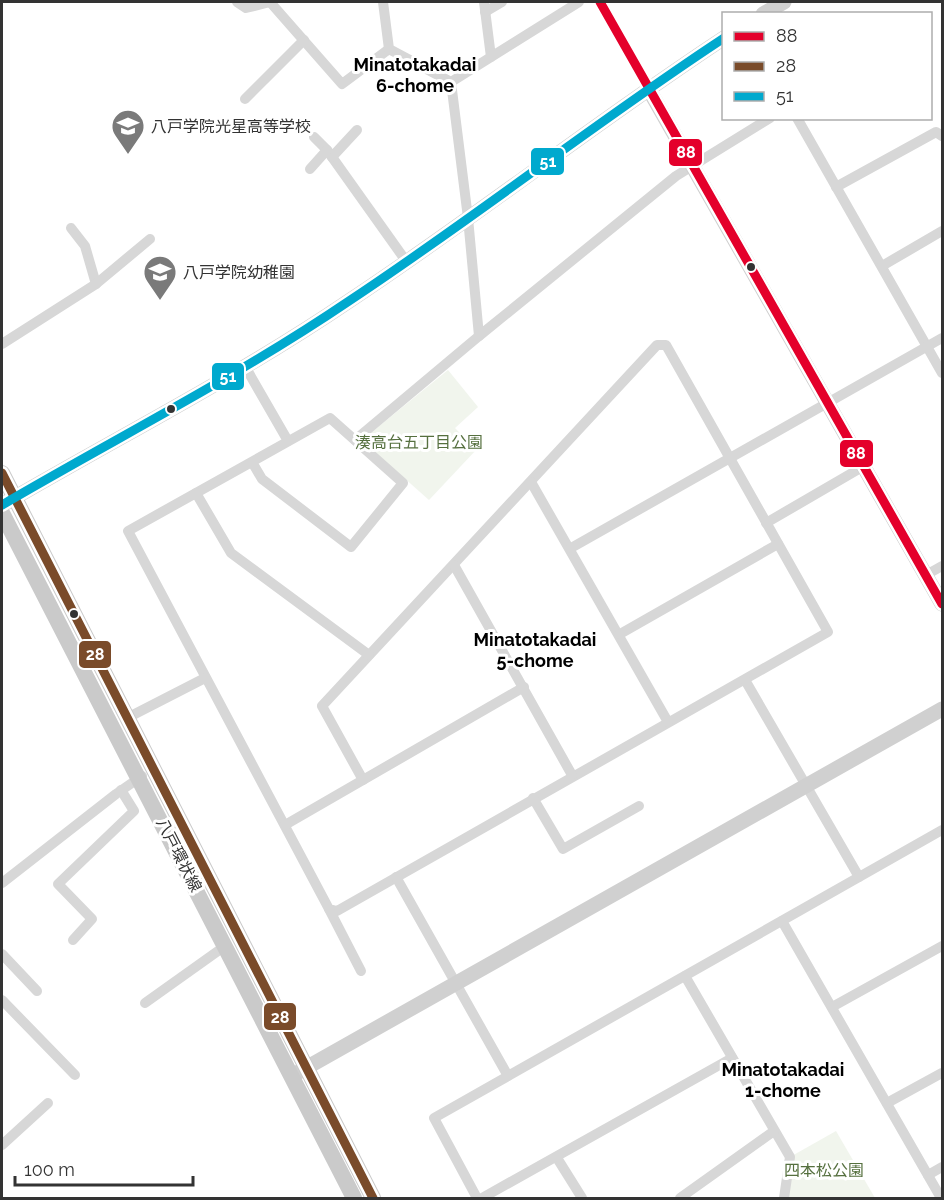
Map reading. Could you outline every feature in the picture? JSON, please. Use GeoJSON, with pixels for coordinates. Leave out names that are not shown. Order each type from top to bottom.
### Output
{"type":"FeatureCollection","features":[{"type":"Feature","properties":{"kind":"main road","name":"八戸環状線"},"geometry":{"type":"LineString","coordinates":[[2,473],[8,502],[127,718],[146,774],[225,946],[373,1198]]}},
{"type":"Feature","properties":{"kind":"main road","name":"八戸環状線"},"geometry":{"type":"LineString","coordinates":[[2,513],[146,774],[298,1073],[354,1198]]}},
{"type":"Feature","properties":{"kind":"street"},"geometry":{"type":"LineString","coordinates":[[237,2],[246,8],[270,2],[342,84],[388,49]]}},
{"type":"Feature","properties":{"kind":"street"},"geometry":{"type":"LineString","coordinates":[[383,2],[388,49]]}},
{"type":"Feature","properties":{"kind":"street"},"geometry":{"type":"LineString","coordinates":[[491,57],[485,7],[502,2]]}},
{"type":"Feature","properties":{"kind":"street"},"geometry":{"type":"LineString","coordinates":[[451,82],[579,2]]}},
{"type":"Feature","properties":{"kind":"street"},"geometry":{"type":"LineString","coordinates":[[600,2],[942,604]]}},
{"type":"Feature","properties":{"kind":"street"},"geometry":{"type":"LineString","coordinates":[[766,12],[784,2]]}},
{"type":"Feature","properties":{"kind":"street"},"geometry":{"type":"LineString","coordinates":[[8,502],[246,368],[406,261],[648,88],[722,39]]}},
{"type":"Feature","properties":{"kind":"street"},"geometry":{"type":"LineString","coordinates":[[245,99],[304,40]]}},
{"type":"Feature","properties":{"kind":"street"},"geometry":{"type":"LineString","coordinates":[[388,49],[451,82]]}},
{"type":"Feature","properties":{"kind":"street"},"geometry":{"type":"LineString","coordinates":[[451,82],[468,218],[479,336]]}},
{"type":"Feature","properties":{"kind":"street"},"geometry":{"type":"LineString","coordinates":[[355,440],[479,336],[692,165],[767,120]]}},
{"type":"Feature","properties":{"kind":"street"},"geometry":{"type":"LineString","coordinates":[[798,120],[942,373]]}},
{"type":"Feature","properties":{"kind":"street"},"geometry":{"type":"LineString","coordinates":[[310,169],[357,130]]}},
{"type":"Feature","properties":{"kind":"street"},"geometry":{"type":"LineString","coordinates":[[836,186],[936,132],[942,136]]}},
{"type":"Feature","properties":{"kind":"street"},"geometry":{"type":"LineString","coordinates":[[314,137],[330,154],[406,261]]}},
{"type":"Feature","properties":{"kind":"street"},"geometry":{"type":"LineString","coordinates":[[71,228],[85,246],[96,284]]}},
{"type":"Feature","properties":{"kind":"street"},"geometry":{"type":"LineString","coordinates":[[882,266],[942,231]]}},
{"type":"Feature","properties":{"kind":"street"},"geometry":{"type":"LineString","coordinates":[[2,344],[96,284],[150,240]]}},
{"type":"Feature","properties":{"kind":"street"},"geometry":{"type":"LineString","coordinates":[[571,548],[942,338]]}},
{"type":"Feature","properties":{"kind":"street"},"geometry":{"type":"LineString","coordinates":[[329,909],[337,911],[572,775],[828,632],[666,345],[657,345],[322,706],[363,780]]}},
{"type":"Feature","properties":{"kind":"street"},"geometry":{"type":"LineString","coordinates":[[246,368],[288,441]]}},
{"type":"Feature","properties":{"kind":"street"},"geometry":{"type":"LineString","coordinates":[[252,462],[262,479],[351,547],[403,483],[330,418],[128,531],[361,971]]}},
{"type":"Feature","properties":{"kind":"street"},"geometry":{"type":"LineString","coordinates":[[766,523],[864,466]]}},
{"type":"Feature","properties":{"kind":"street"},"geometry":{"type":"LineString","coordinates":[[531,482],[571,548],[668,722]]}},
{"type":"Feature","properties":{"kind":"street"},"geometry":{"type":"LineString","coordinates":[[196,493],[231,553],[369,655]]}},
{"type":"Feature","properties":{"kind":"street"},"geometry":{"type":"LineString","coordinates":[[620,634],[778,544]]}},
{"type":"Feature","properties":{"kind":"street"},"geometry":{"type":"LineString","coordinates":[[454,565],[572,775]]}},
{"type":"Feature","properties":{"kind":"street"},"geometry":{"type":"LineString","coordinates":[[926,575],[942,566]]}},
{"type":"Feature","properties":{"kind":"street"},"geometry":{"type":"LineString","coordinates":[[127,718],[205,678]]}},
{"type":"Feature","properties":{"kind":"street"},"geometry":{"type":"LineString","coordinates":[[745,680],[859,877]]}},
{"type":"Feature","properties":{"kind":"street"},"geometry":{"type":"LineString","coordinates":[[285,825],[524,687]]}},
{"type":"Feature","properties":{"kind":"street"},"geometry":{"type":"LineString","coordinates":[[298,1073],[942,709]]}},
{"type":"Feature","properties":{"kind":"street"},"geometry":{"type":"LineString","coordinates":[[2,883],[146,774]]}},
{"type":"Feature","properties":{"kind":"street"},"geometry":{"type":"LineString","coordinates":[[73,940],[92,919],[58,884],[134,811],[122,790]]}},
{"type":"Feature","properties":{"kind":"street"},"geometry":{"type":"LineString","coordinates":[[533,798],[563,849],[639,806]]}},
{"type":"Feature","properties":{"kind":"street"},"geometry":{"type":"LineString","coordinates":[[477,1198],[434,1118],[942,831]]}},
{"type":"Feature","properties":{"kind":"street"},"geometry":{"type":"LineString","coordinates":[[396,877],[508,1076]]}},
{"type":"Feature","properties":{"kind":"street"},"geometry":{"type":"LineString","coordinates":[[782,921],[941,1198]]}},
{"type":"Feature","properties":{"kind":"street"},"geometry":{"type":"LineString","coordinates":[[145,1003],[225,946]]}},
{"type":"Feature","properties":{"kind":"street"},"geometry":{"type":"LineString","coordinates":[[832,1007],[942,946]]}},
{"type":"Feature","properties":{"kind":"street"},"geometry":{"type":"LineString","coordinates":[[2,954],[37,991]]}},
{"type":"Feature","properties":{"kind":"street"},"geometry":{"type":"LineString","coordinates":[[686,976],[790,1157],[784,1198]]}},
{"type":"Feature","properties":{"kind":"street"},"geometry":{"type":"LineString","coordinates":[[2,1000],[75,1075]]}},
{"type":"Feature","properties":{"kind":"street"},"geometry":{"type":"LineString","coordinates":[[482,1198],[732,1058]]}},
{"type":"Feature","properties":{"kind":"street"},"geometry":{"type":"LineString","coordinates":[[887,1103],[942,1073]]}},
{"type":"Feature","properties":{"kind":"street"},"geometry":{"type":"LineString","coordinates":[[2,1145],[48,1103]]}},
{"type":"Feature","properties":{"kind":"street"},"geometry":{"type":"LineString","coordinates":[[680,1198],[774,1131]]}},
{"type":"Feature","properties":{"kind":"street"},"geometry":{"type":"LineString","coordinates":[[557,1158],[582,1198]]}},
{"type":"Feature","properties":{"kind":"street"},"geometry":{"type":"LineString","coordinates":[[928,1175],[942,1167]]}},
{"type":"Feature","properties":{"kind":"green space","name":"湊高台五丁目公園"},"geometry":{"type":"Polygon","coordinates":[[[448,370],[478,407],[455,428],[476,450],[429,500],[366,444],[367,436],[448,370]]]}},
{"type":"Feature","properties":{"kind":"green space","name":"四本松公園"},"geometry":{"type":"Polygon","coordinates":[[[836,1131],[875,1198],[784,1198],[790,1157],[836,1131]]]}},
{"type":"Feature","properties":{"kind":"transit line","name":"88"},"geometry":{"type":"LineString","coordinates":[[600,2],[942,604]]}},
{"type":"Feature","properties":{"kind":"transit line","name":"51"},"geometry":{"type":"LineString","coordinates":[[2,505],[221,381],[307,329],[722,39]]}},
{"type":"Feature","properties":{"kind":"transit line","name":"28"},"geometry":{"type":"LineString","coordinates":[[2,473],[373,1198]]}},
{"type":"Feature","properties":{"kind":"place","name":"八戸学院光星高等学校"},"geometry":{"type":"Point","coordinates":[128,155]}},
{"type":"Feature","properties":{"kind":"place","name":"八戸学院幼稚園"},"geometry":{"type":"Point","coordinates":[160,301]}},
{"type":"Feature","properties":{"kind":"district","name":"Minatotakadai 6-chome"},"geometry":{"type":"Point","coordinates":[415,74]}},
{"type":"Feature","properties":{"kind":"district","name":"Minatotakadai 5-chome"},"geometry":{"type":"Point","coordinates":[535,649]}},
{"type":"Feature","properties":{"kind":"district","name":"Minatotakadai 1-chome"},"geometry":{"type":"Point","coordinates":[783,1079]}}]}
